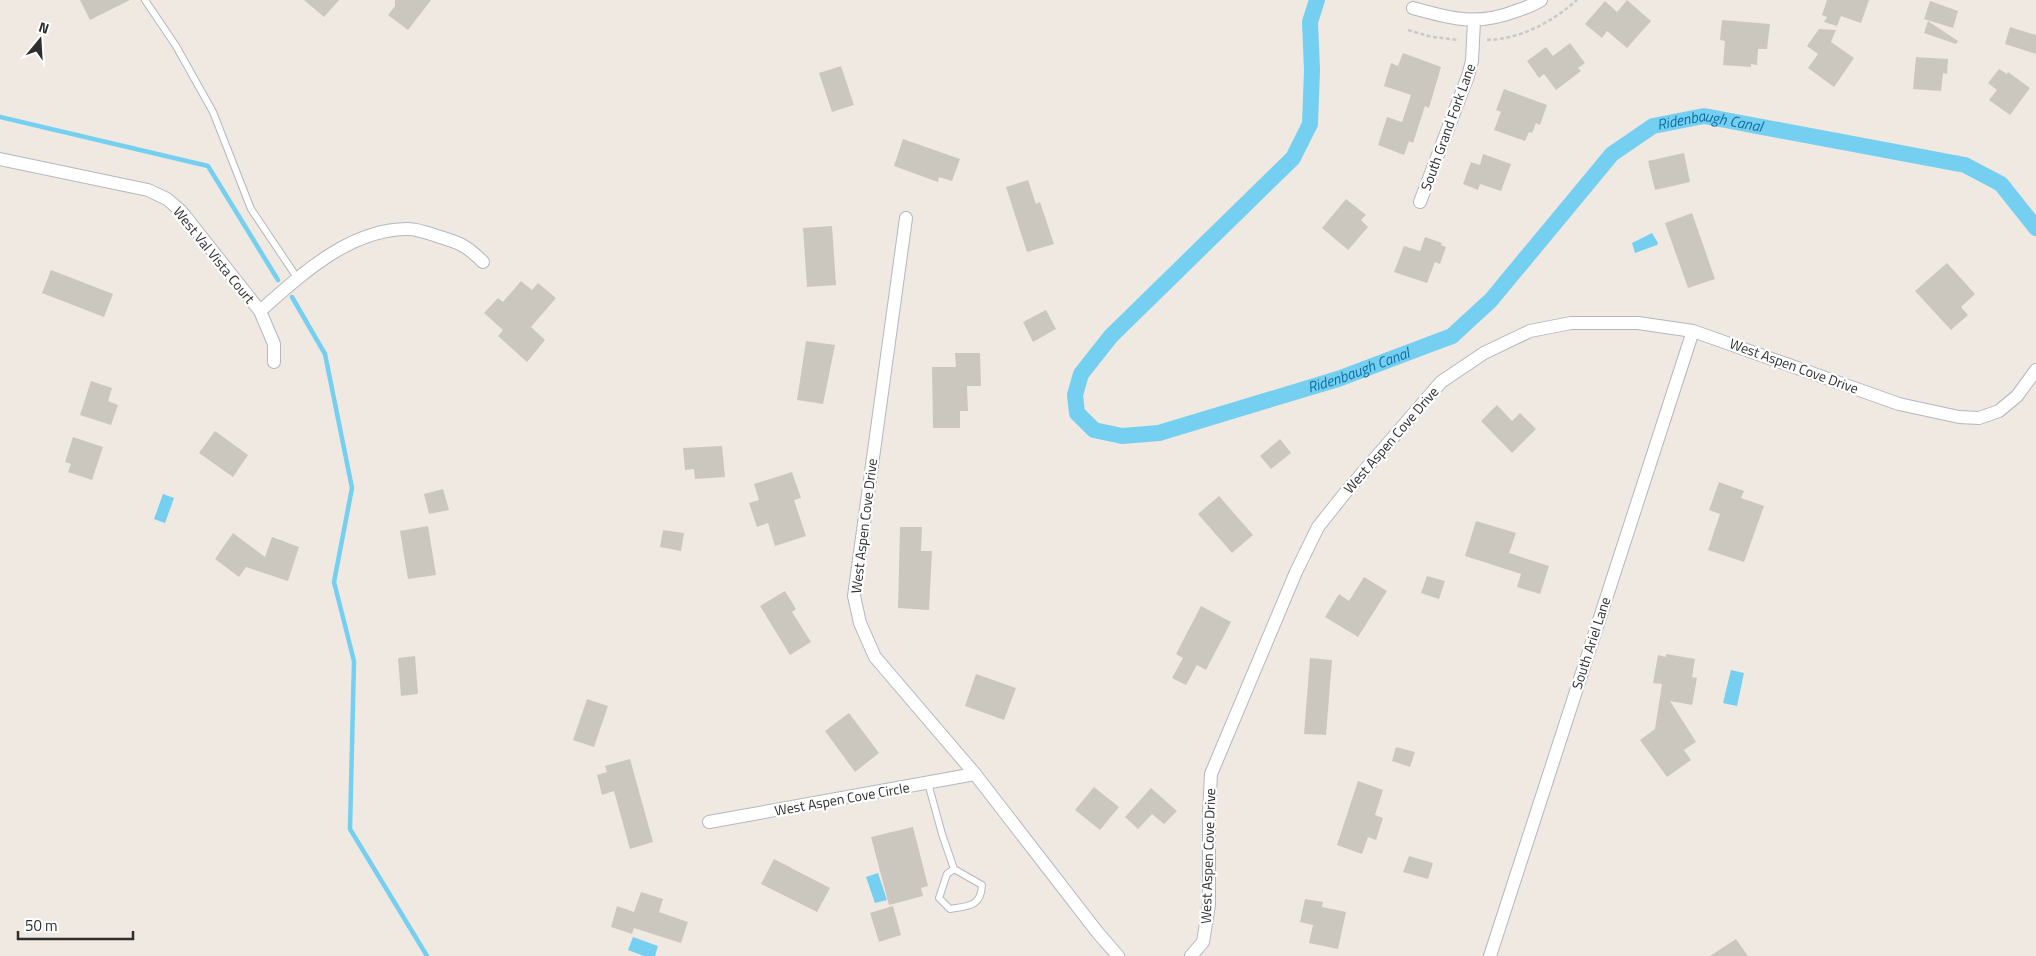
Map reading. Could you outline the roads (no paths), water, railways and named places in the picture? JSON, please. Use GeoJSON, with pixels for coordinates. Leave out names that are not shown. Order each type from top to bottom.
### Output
{"type":"FeatureCollection","features":[{"type":"Feature","properties":{"kind":"street"},"geometry":{"type":"LineString","coordinates":[[1413,8],[1443,17],[1474,21],[1503,16],[1541,0]]}},
{"type":"Feature","properties":{"kind":"street","name":"South Grand Fork Lane"},"geometry":{"type":"LineString","coordinates":[[1420,202],[1468,76],[1472,61],[1474,21]]}},
{"type":"Feature","properties":{"kind":"street","name":"West Val Vista Court"},"geometry":{"type":"LineString","coordinates":[[0,159],[148,190],[167,199],[182,211],[260,311],[274,344],[274,362]]}},
{"type":"Feature","properties":{"kind":"street","name":"West Aspen Cove Drive"},"geometry":{"type":"LineString","coordinates":[[906,218],[854,596],[860,623],[875,657],[975,774],[1098,933],[1118,956]]}},
{"type":"Feature","properties":{"kind":"street"},"geometry":{"type":"LineString","coordinates":[[260,311],[298,278],[354,241],[386,230],[410,228],[454,241],[468,246],[483,262]]}},
{"type":"Feature","properties":{"kind":"street","name":"West Aspen Cove Drive"},"geometry":{"type":"LineString","coordinates":[[1191,956],[1203,942],[1209,905],[1209,813],[1212,774],[1296,572],[1318,527],[1441,382],[1484,353],[1530,331],[1571,322],[1638,323],[1693,330],[1899,404],[1959,417],[1979,418],[1999,411],[2017,396],[2036,370]]}},
{"type":"Feature","properties":{"kind":"street","name":"South Ariel Lane"},"geometry":{"type":"LineString","coordinates":[[1490,956],[1693,330]]}},
{"type":"Feature","properties":{"kind":"street","name":"West Aspen Cove Circle"},"geometry":{"type":"LineString","coordinates":[[709,822],[975,774]]}},
{"type":"Feature","properties":{"kind":"lane"},"geometry":{"type":"LineString","coordinates":[[145,0],[176,46],[214,112],[251,209],[298,278]]}},
{"type":"Feature","properties":{"kind":"lane"},"geometry":{"type":"LineString","coordinates":[[928,783],[954,869],[982,885],[982,893],[971,906],[950,909],[939,898],[947,874],[954,869]]}},
{"type":"Feature","properties":{"kind":"water"},"geometry":{"type":"Polygon","coordinates":[[[1652,233],[1658,243],[1657,245],[1635,253],[1632,243],[1652,233]]]}},
{"type":"Feature","properties":{"kind":"water"},"geometry":{"type":"Polygon","coordinates":[[[163,494],[174,498],[165,523],[154,519],[163,494]]]}},
{"type":"Feature","properties":{"kind":"water"},"geometry":{"type":"Polygon","coordinates":[[[1731,670],[1744,673],[1737,706],[1723,703],[1731,670]]]}},
{"type":"Feature","properties":{"kind":"water"},"geometry":{"type":"Polygon","coordinates":[[[878,873],[887,900],[875,903],[866,877],[878,873]]]}},
{"type":"Feature","properties":{"kind":"water"},"geometry":{"type":"Polygon","coordinates":[[[633,937],[658,946],[655,956],[644,956],[628,950],[633,937]]]}},
{"type":"Feature","properties":{"kind":"waterway","name":"Ridenbaugh Canal"},"geometry":{"type":"LineString","coordinates":[[1317,0],[1310,22],[1312,70],[1310,124],[1293,158],[1111,336],[1081,374],[1075,395],[1077,413],[1094,430],[1122,436],[1159,433],[1338,379],[1452,336],[1491,300],[1612,154],[1653,126],[1704,116],[1965,165],[2001,184],[2036,228]]}},
{"type":"Feature","properties":{"kind":"waterway"},"geometry":{"type":"LineString","coordinates":[[0,117],[208,166],[278,280]]}},
{"type":"Feature","properties":{"kind":"waterway"},"geometry":{"type":"LineString","coordinates":[[292,297],[325,354],[352,488],[334,582],[354,661],[350,829],[427,956]]}}]}
